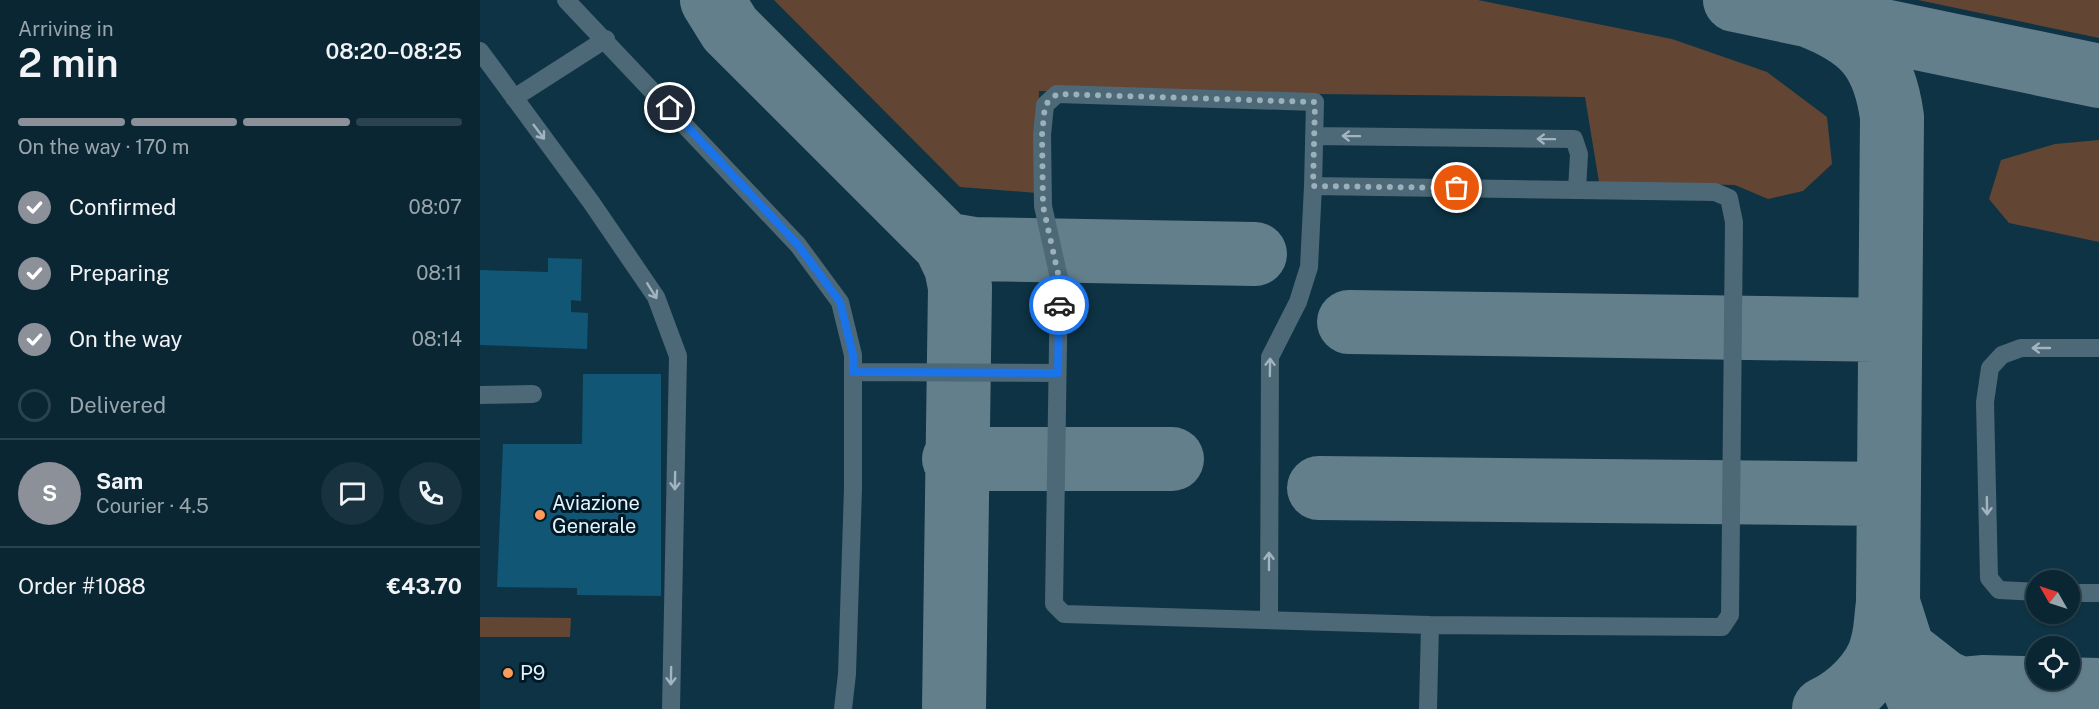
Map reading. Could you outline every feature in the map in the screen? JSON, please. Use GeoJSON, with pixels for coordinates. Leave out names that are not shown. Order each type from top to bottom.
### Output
{"type":"FeatureCollection","features":[{"type":"Feature","properties":{"kind":"lane"},"geometry":{"type":"LineString","coordinates":[[566,0],[606,39],[798,245],[840,302],[853,355],[853,511],[848,674],[843,709]]}},
{"type":"Feature","properties":{"kind":"lane"},"geometry":{"type":"LineString","coordinates":[[514,98],[606,39]]}},
{"type":"Feature","properties":{"kind":"lane"},"geometry":{"type":"LineString","coordinates":[[480,51],[591,202],[656,297],[678,356],[671,709]]}},
{"type":"Feature","properties":{"kind":"lane"},"geometry":{"type":"LineString","coordinates":[[1269,620],[1270,357],[1298,302],[1309,267],[1315,102],[1057,94],[1045,105],[1042,135],[1043,206],[1059,278],[1054,604],[1064,614],[1430,625],[1722,627],[1730,615],[1734,222],[1729,198],[1715,192],[1313,186]]}},
{"type":"Feature","properties":{"kind":"lane"},"geometry":{"type":"LineString","coordinates":[[1314,136],[1574,139],[1579,154],[1577,190]]}},
{"type":"Feature","properties":{"kind":"lane"},"geometry":{"type":"LineString","coordinates":[[2026,591],[1999,590],[1989,578],[1985,402],[1990,368],[2002,356],[2021,348],[2099,348]]}},
{"type":"Feature","properties":{"kind":"lane"},"geometry":{"type":"LineString","coordinates":[[853,372],[1058,373]]}},
{"type":"Feature","properties":{"kind":"lane"},"geometry":{"type":"LineString","coordinates":[[480,395],[533,394]]}},
{"type":"Feature","properties":{"kind":"lane"},"geometry":{"type":"LineString","coordinates":[[2080,593],[2099,593]]}},
{"type":"Feature","properties":{"kind":"lane"},"geometry":{"type":"LineString","coordinates":[[1428,709],[1430,625]]}},
{"type":"Feature","properties":{"kind":"shaded area"},"geometry":{"type":"Polygon","coordinates":[[[774,0],[1478,0],[1672,39],[1767,72],[1827,117],[1832,164],[1803,191],[1768,199],[1735,185],[1599,182],[1585,97],[1039,91],[1037,193],[960,187],[774,0]]]}},
{"type":"Feature","properties":{"kind":"shaded area"},"geometry":{"type":"Polygon","coordinates":[[[1918,0],[2099,0],[2099,38],[1918,0]]]}},
{"type":"Feature","properties":{"kind":"shaded area"},"geometry":{"type":"Polygon","coordinates":[[[2099,140],[2099,242],[2009,223],[1989,199],[2001,160],[2055,144],[2099,140]]]}},
{"type":"Feature","properties":{"kind":"shaded area"},"geometry":{"type":"Polygon","coordinates":[[[480,617],[571,618],[570,637],[480,637],[480,617]]]}},
{"type":"Feature","properties":{"kind":"building"},"geometry":{"type":"Polygon","coordinates":[[[548,258],[582,259],[581,301],[571,300],[571,312],[588,313],[587,349],[480,345],[480,270],[548,272],[548,258]]]}},
{"type":"Feature","properties":{"kind":"building"},"geometry":{"type":"Polygon","coordinates":[[[583,374],[661,374],[661,596],[577,595],[577,588],[497,587],[503,444],[582,444],[583,374]]]}},
{"type":"Feature","properties":{"kind":"taxiway"},"geometry":{"type":"LineString","coordinates":[[712,0],[730,29],[945,244],[956,267],[960,287],[954,709]]}},
{"type":"Feature","properties":{"kind":"taxiway"},"geometry":{"type":"LineString","coordinates":[[1735,0],[2099,76]]}},
{"type":"Feature","properties":{"kind":"taxiway"},"geometry":{"type":"LineString","coordinates":[[1808,15],[1843,32],[1868,52],[1883,80],[1892,117],[1888,603]]}},
{"type":"Feature","properties":{"kind":"taxiway"},"geometry":{"type":"LineString","coordinates":[[945,244],[974,249],[1255,254]]}},
{"type":"Feature","properties":{"kind":"taxiway"},"geometry":{"type":"LineString","coordinates":[[1349,322],[1890,330]]}},
{"type":"Feature","properties":{"kind":"taxiway"},"geometry":{"type":"LineString","coordinates":[[954,459],[1172,459]]}},
{"type":"Feature","properties":{"kind":"taxiway"},"geometry":{"type":"LineString","coordinates":[[1319,488],[1889,494]]}},
{"type":"Feature","properties":{"kind":"taxiway"},"geometry":{"type":"LineString","coordinates":[[1824,709],[1851,691],[1874,665],[1883,640],[1888,603],[1903,650],[1944,682],[1958,688]]}},
{"type":"Feature","properties":{"kind":"taxiway"},"geometry":{"type":"LineString","coordinates":[[1916,693],[1982,687],[2099,690]]}},
{"type":"Feature","properties":{"kind":"way so far"},"geometry":{"type":"LineString","coordinates":[[1059,305],[1059,278],[1043,206],[1042,135],[1045,105],[1057,94],[1315,102],[1313,186],[1457,188]]}},
{"type":"Feature","properties":{"kind":"place","name":"Aviazione Generale"},"geometry":{"type":"Point","coordinates":[540,515]}},
{"type":"Feature","properties":{"kind":"place","name":"P9"},"geometry":{"type":"Point","coordinates":[508,673]}},
{"type":"Feature","properties":{"kind":"route"},"geometry":{"type":"LineString","coordinates":[[670,108],[798,245],[840,302],[853,355],[853,372],[1058,373],[1059,305]]}}]}
